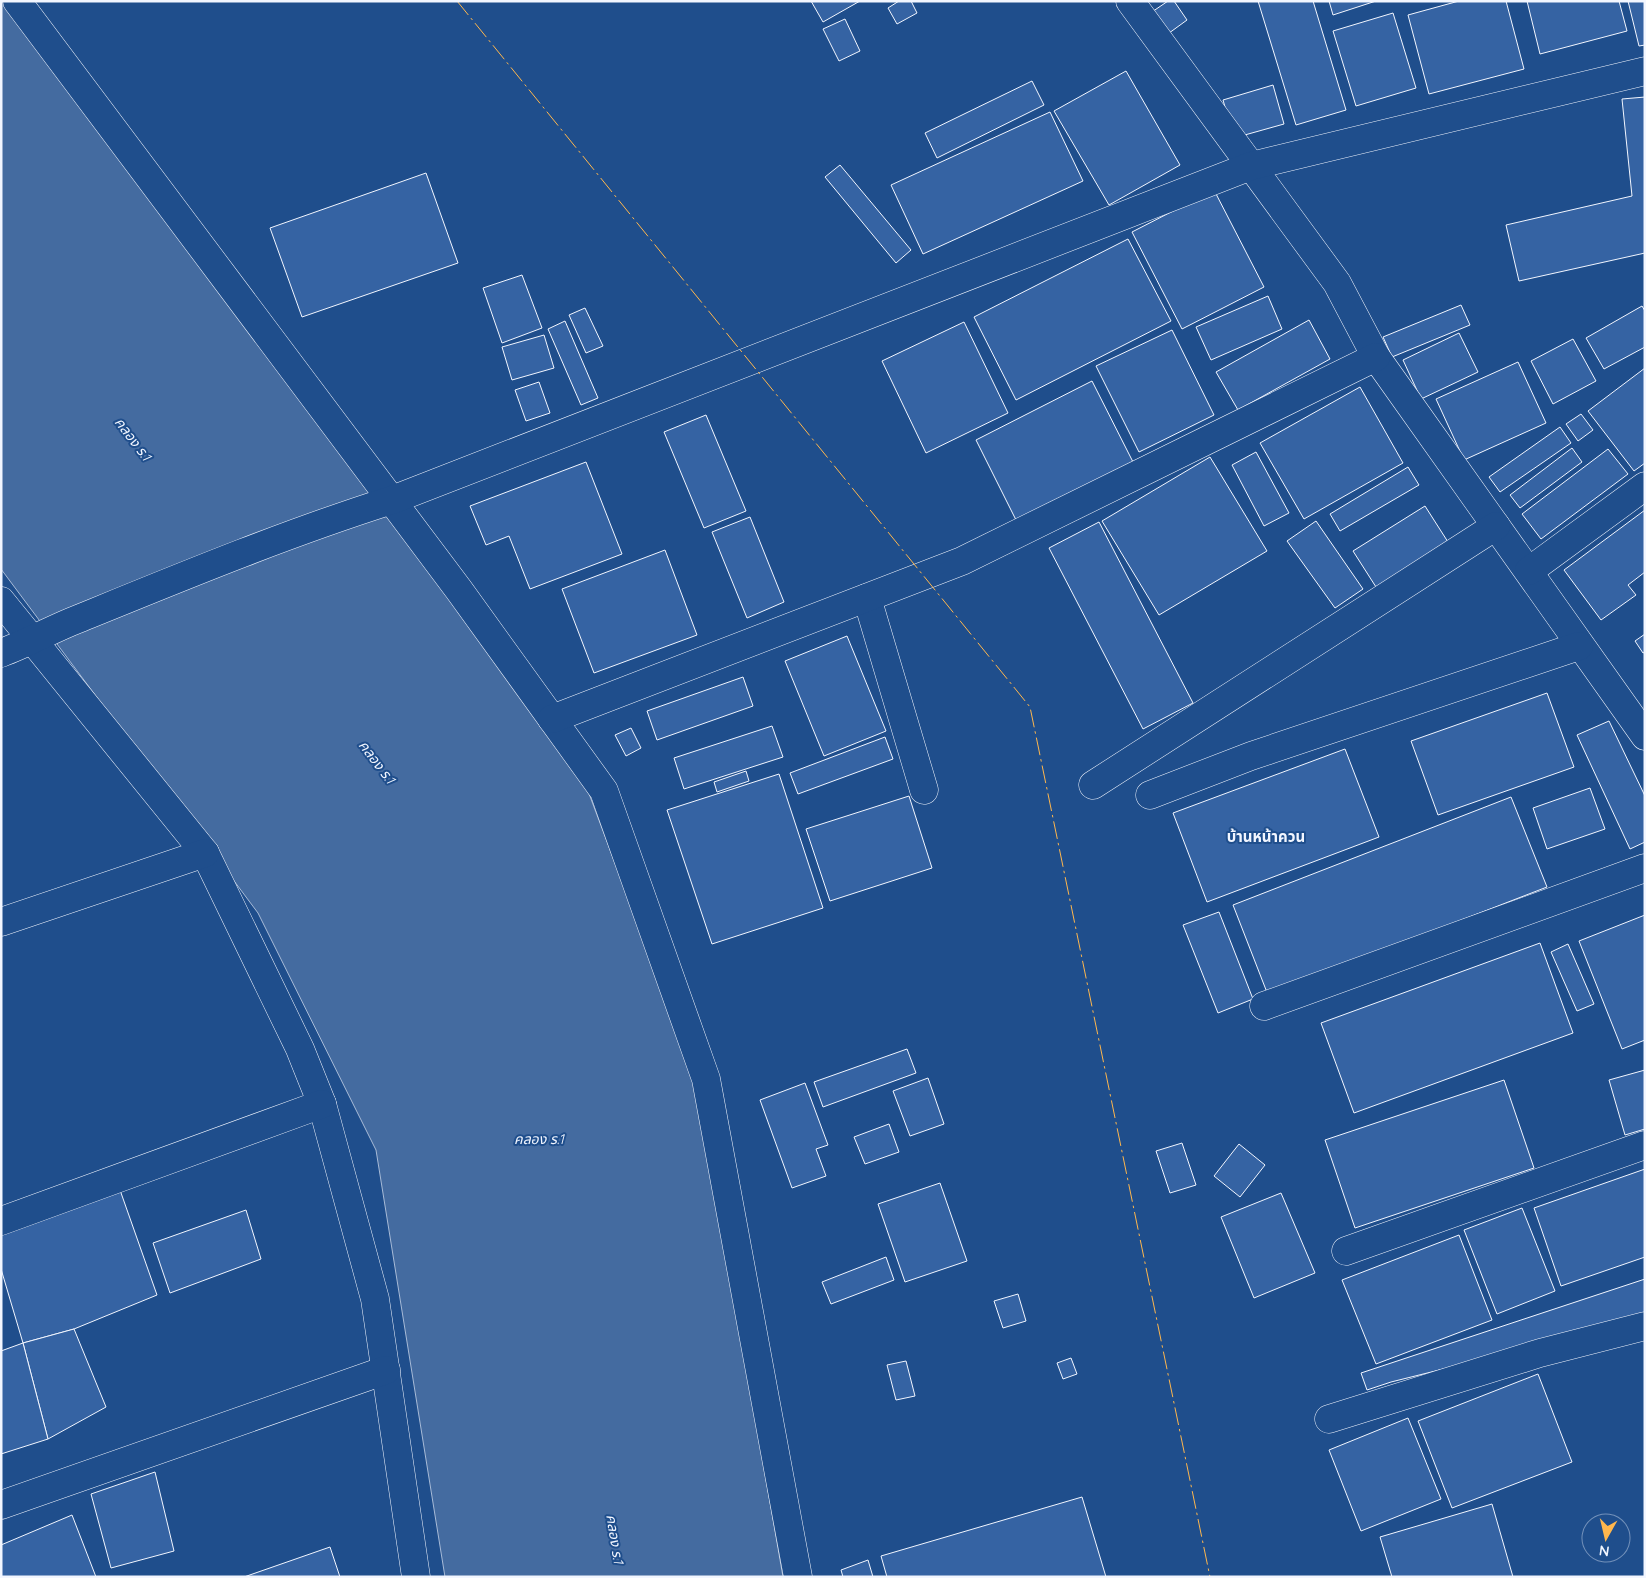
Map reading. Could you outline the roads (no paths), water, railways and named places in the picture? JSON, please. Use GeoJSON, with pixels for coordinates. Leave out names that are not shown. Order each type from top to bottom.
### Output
{"type":"FeatureCollection","features":[{"type":"Feature","properties":{"kind":"street"},"geometry":{"type":"LineString","coordinates":[[17,1],[392,500],[604,791],[706,1079],[798,1577]]}},
{"type":"Feature","properties":{"kind":"street"},"geometry":{"type":"LineString","coordinates":[[1130,1],[1337,283],[1376,357],[1529,571],[1579,646],[1645,736]]}},
{"type":"Feature","properties":{"kind":"street"},"geometry":{"type":"LineString","coordinates":[[1,653],[32,642],[75,620],[322,523],[392,500],[1251,166],[1645,71]]}},
{"type":"Feature","properties":{"kind":"street"},"geometry":{"type":"LineString","coordinates":[[552,719],[962,561],[1376,357]]}},
{"type":"Feature","properties":{"kind":"street"},"geometry":{"type":"LineString","coordinates":[[1529,571],[1645,486]]}},
{"type":"Feature","properties":{"kind":"street"},"geometry":{"type":"LineString","coordinates":[[1093,785],[1496,526]]}},
{"type":"Feature","properties":{"kind":"street"},"geometry":{"type":"LineString","coordinates":[[867,598],[924,790]]}},
{"type":"Feature","properties":{"kind":"street"},"geometry":{"type":"LineString","coordinates":[[1,601],[32,642],[205,853],[300,1049],[322,1104],[375,1299],[416,1577]]}},
{"type":"Feature","properties":{"kind":"street"},"geometry":{"type":"LineString","coordinates":[[1150,795],[1251,756],[1579,646]]}},
{"type":"Feature","properties":{"kind":"street"},"geometry":{"type":"LineString","coordinates":[[1,922],[205,853]]}},
{"type":"Feature","properties":{"kind":"street"},"geometry":{"type":"LineString","coordinates":[[1264,1006],[1645,868]]}},
{"type":"Feature","properties":{"kind":"street"},"geometry":{"type":"LineString","coordinates":[[1,1222],[322,1104]]}},
{"type":"Feature","properties":{"kind":"street"},"geometry":{"type":"LineString","coordinates":[[1346,1251],[1645,1145]]}},
{"type":"Feature","properties":{"kind":"street"},"geometry":{"type":"LineString","coordinates":[[1329,1419],[1540,1353],[1645,1326]]}},
{"type":"Feature","properties":{"kind":"street"},"geometry":{"type":"LineString","coordinates":[[1,1505],[386,1370]]}},
{"type":"Feature","properties":{"kind":"water","name":"คลอง ร.1"},"geometry":{"type":"Polygon","coordinates":[[[1,1],[7,1],[585,783],[697,1082],[783,1577],[445,1577],[376,1150],[258,913],[1,569],[1,1]]]}},
{"type":"Feature","properties":{"kind":"district","name":"บ้านหน้าควน"},"geometry":{"type":"Point","coordinates":[1266,836]}}]}
